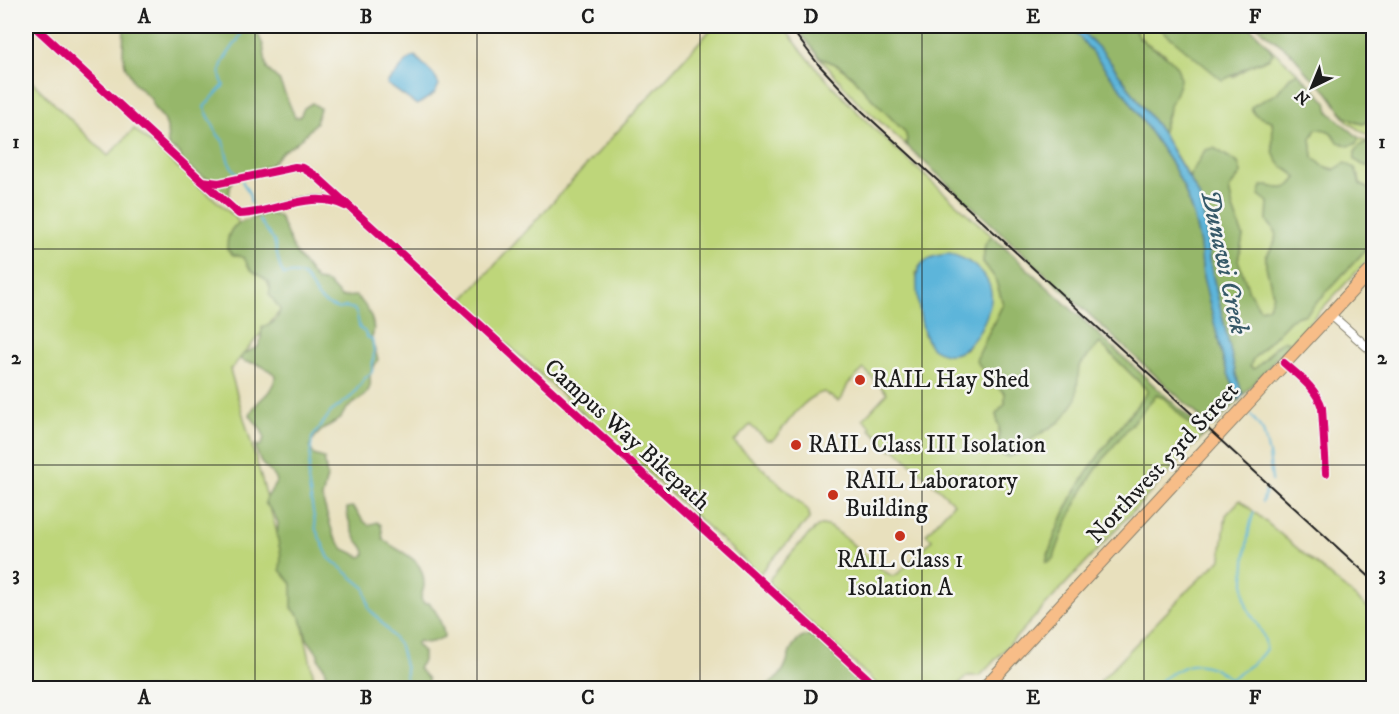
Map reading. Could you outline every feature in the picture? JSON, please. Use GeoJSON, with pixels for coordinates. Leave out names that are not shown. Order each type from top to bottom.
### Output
{"type":"FeatureCollection","features":[{"type":"Feature","properties":{"kind":"main road","name":"Northwest 53rd Street"},"geometry":{"type":"LineString","coordinates":[[993,686],[1284,363],[1374,267]]}},
{"type":"Feature","properties":{"kind":"street","name":"Campus Way Bikepath"},"geometry":{"type":"LineString","coordinates":[[34,26],[239,214],[316,200],[339,202],[351,208]]}},
{"type":"Feature","properties":{"kind":"street","name":"Campus Way Bikepath"},"geometry":{"type":"LineString","coordinates":[[201,181],[211,183],[230,181],[285,168],[303,168],[316,176],[878,688]]}},
{"type":"Feature","properties":{"kind":"street"},"geometry":{"type":"LineString","coordinates":[[1330,314],[1374,353]]}},
{"type":"Feature","properties":{"kind":"street"},"geometry":{"type":"LineString","coordinates":[[1284,363],[1316,392],[1320,399],[1326,473]]}},
{"type":"Feature","properties":{"kind":"green space"},"geometry":{"type":"Polygon","coordinates":[[[124,26],[254,26],[263,45],[267,69],[279,80],[295,117],[300,117],[304,108],[312,103],[320,108],[316,122],[307,133],[283,151],[270,165],[249,176],[239,174],[235,176],[231,181],[229,196],[225,199],[213,190],[218,183],[203,177],[182,162],[180,153],[168,146],[164,119],[154,108],[151,99],[134,83],[125,65],[124,26]]]}},
{"type":"Feature","properties":{"kind":"green space"},"geometry":{"type":"Polygon","coordinates":[[[714,26],[783,26],[855,110],[992,236],[985,244],[983,262],[995,278],[1003,304],[985,340],[990,381],[1005,393],[1005,404],[996,415],[999,426],[999,454],[1018,454],[1025,443],[1061,421],[1077,378],[1079,366],[1100,343],[1148,391],[1102,451],[1077,489],[1059,524],[1046,562],[1054,557],[1073,509],[1095,470],[1156,394],[1164,398],[1202,437],[980,676],[967,676],[955,688],[881,688],[769,584],[771,577],[813,530],[825,525],[834,529],[876,565],[893,576],[899,573],[932,540],[926,534],[954,503],[894,448],[892,450],[863,419],[887,393],[864,369],[848,384],[842,398],[838,401],[824,392],[809,400],[773,440],[767,440],[750,425],[734,442],[809,511],[809,519],[759,574],[461,302],[714,26]],[[967,260],[916,272],[924,334],[931,347],[966,349],[982,328],[985,278],[967,260]]]}},
{"type":"Feature","properties":{"kind":"green space"},"geometry":{"type":"Polygon","coordinates":[[[795,26],[1071,26],[1125,94],[1173,166],[1184,188],[1200,244],[1203,277],[1224,363],[1239,400],[1213,427],[1210,426],[906,145],[905,132],[855,79],[840,66],[819,57],[795,26]]]}},
{"type":"Feature","properties":{"kind":"green space"},"geometry":{"type":"Polygon","coordinates":[[[1076,26],[1134,26],[1143,41],[1173,62],[1180,80],[1162,133],[1103,52],[1076,26]]]}},
{"type":"Feature","properties":{"kind":"green space"},"geometry":{"type":"Polygon","coordinates":[[[1134,26],[1158,26],[1176,41],[1233,77],[1250,66],[1268,59],[1273,54],[1268,46],[1298,73],[1292,75],[1258,116],[1272,121],[1275,148],[1279,159],[1284,167],[1297,178],[1291,185],[1284,188],[1269,186],[1267,221],[1276,232],[1275,242],[1266,257],[1273,294],[1269,307],[1260,309],[1249,292],[1238,260],[1243,236],[1233,209],[1229,189],[1241,173],[1238,163],[1214,148],[1205,151],[1189,177],[1162,133],[1170,108],[1166,54],[1142,39],[1134,26]]]}},
{"type":"Feature","properties":{"kind":"green space"},"geometry":{"type":"Polygon","coordinates":[[[1157,26],[1249,26],[1273,54],[1222,80],[1157,26]]]}},
{"type":"Feature","properties":{"kind":"green space"},"geometry":{"type":"Polygon","coordinates":[[[1257,26],[1369,26],[1373,30],[1371,60],[1374,62],[1373,118],[1363,124],[1346,117],[1327,91],[1305,71],[1294,56],[1257,26]]]}},
{"type":"Feature","properties":{"kind":"green space"},"geometry":{"type":"Polygon","coordinates":[[[819,57],[839,66],[855,79],[906,132],[906,145],[858,102],[819,57]]]}},
{"type":"Feature","properties":{"kind":"green space"},"geometry":{"type":"Polygon","coordinates":[[[1298,73],[1327,102],[1329,112],[1359,138],[1356,144],[1348,146],[1338,142],[1330,132],[1316,129],[1311,139],[1313,157],[1323,166],[1334,170],[1345,163],[1355,168],[1360,184],[1373,192],[1373,242],[1306,314],[1292,318],[1253,359],[1250,366],[1254,369],[1284,340],[1290,343],[1243,395],[1236,375],[1209,260],[1206,227],[1199,195],[1189,177],[1205,150],[1214,148],[1238,163],[1241,173],[1229,189],[1233,209],[1243,236],[1238,260],[1249,292],[1260,309],[1269,307],[1273,294],[1266,257],[1275,242],[1276,232],[1267,221],[1268,202],[1259,195],[1262,186],[1285,188],[1297,178],[1280,165],[1274,155],[1272,121],[1256,115],[1251,107],[1277,93],[1292,75],[1298,73]]]}},
{"type":"Feature","properties":{"kind":"green space"},"geometry":{"type":"Polygon","coordinates":[[[26,76],[108,156],[134,129],[236,218],[281,310],[230,370],[299,608],[316,688],[26,688],[26,76]]]}},
{"type":"Feature","properties":{"kind":"green space"},"geometry":{"type":"Polygon","coordinates":[[[1339,111],[1354,122],[1363,124],[1373,118],[1373,139],[1349,123],[1339,111]]]}},
{"type":"Feature","properties":{"kind":"green space"},"geometry":{"type":"Polygon","coordinates":[[[1316,129],[1325,129],[1356,144],[1359,138],[1368,142],[1360,145],[1355,152],[1355,159],[1363,165],[1373,167],[1373,192],[1360,184],[1359,175],[1323,166],[1313,157],[1311,138],[1316,129]]]}},
{"type":"Feature","properties":{"kind":"green space"},"geometry":{"type":"Polygon","coordinates":[[[1368,142],[1373,146],[1373,167],[1355,160],[1355,152],[1360,145],[1368,142]]]}},
{"type":"Feature","properties":{"kind":"green space"},"geometry":{"type":"Polygon","coordinates":[[[265,213],[279,216],[295,252],[317,281],[328,283],[341,297],[356,296],[371,316],[374,328],[371,339],[378,359],[370,374],[369,389],[361,399],[346,409],[341,418],[319,433],[310,447],[314,455],[324,458],[327,477],[322,498],[334,537],[344,549],[361,557],[365,554],[348,519],[347,508],[352,507],[369,525],[377,522],[381,525],[383,539],[410,556],[420,567],[424,585],[421,599],[424,603],[429,603],[434,610],[444,633],[444,637],[435,641],[428,643],[419,641],[416,644],[423,652],[423,661],[418,668],[428,679],[427,688],[326,688],[323,684],[326,671],[318,654],[307,639],[301,618],[292,608],[292,584],[280,570],[278,523],[265,503],[277,481],[259,458],[255,445],[260,446],[264,438],[250,415],[255,405],[271,389],[276,376],[259,365],[240,359],[243,354],[258,347],[262,327],[274,321],[280,309],[269,294],[270,286],[267,280],[250,269],[242,257],[233,255],[227,249],[230,231],[234,226],[265,213]]]}},
{"type":"Feature","properties":{"kind":"green space"},"geometry":{"type":"Polygon","coordinates":[[[992,236],[1207,434],[1202,437],[1164,398],[1156,395],[1112,448],[1088,482],[1073,509],[1050,562],[1046,562],[1052,543],[1072,498],[1102,451],[1148,391],[1100,343],[1079,366],[1076,400],[1061,421],[1025,443],[1018,454],[1008,457],[999,454],[999,426],[996,414],[1005,404],[1005,393],[990,381],[976,360],[1003,304],[995,278],[983,262],[985,244],[992,236]]]}},
{"type":"Feature","properties":{"kind":"green space"},"geometry":{"type":"Polygon","coordinates":[[[1373,242],[1373,254],[1290,343],[1288,341],[1275,346],[1260,365],[1254,369],[1250,366],[1253,359],[1292,318],[1306,314],[1373,242]]]}},
{"type":"Feature","properties":{"kind":"green space"},"geometry":{"type":"Polygon","coordinates":[[[1240,500],[1373,612],[1373,688],[1105,688],[1100,681],[1221,559],[1226,515],[1240,500]]]}},
{"type":"Feature","properties":{"kind":"green space"},"geometry":{"type":"Polygon","coordinates":[[[809,635],[870,688],[763,688],[777,678],[783,670],[796,642],[809,635]]]}},
{"type":"Feature","properties":{"kind":"water"},"geometry":{"type":"Polygon","coordinates":[[[1071,26],[1076,26],[1103,52],[1162,133],[1199,195],[1206,227],[1209,260],[1236,375],[1243,395],[1239,400],[1224,363],[1203,277],[1200,244],[1184,188],[1173,166],[1125,94],[1071,26]]]}},
{"type":"Feature","properties":{"kind":"water"},"geometry":{"type":"Polygon","coordinates":[[[415,56],[434,75],[439,85],[434,94],[417,105],[387,84],[407,61],[415,56]]]}},
{"type":"Feature","properties":{"kind":"water"},"geometry":{"type":"Polygon","coordinates":[[[949,254],[976,267],[986,278],[991,292],[989,309],[974,339],[960,352],[950,354],[935,350],[927,341],[917,294],[920,266],[933,257],[949,254]]]}},
{"type":"Feature","properties":{"kind":"waterway"},"geometry":{"type":"LineString","coordinates":[[238,26],[241,34],[225,58],[220,71],[224,85],[204,107],[223,141],[229,163],[239,177]]}},
{"type":"Feature","properties":{"kind":"waterway"},"geometry":{"type":"LineString","coordinates":[[242,181],[249,193],[251,203]]}},
{"type":"Feature","properties":{"kind":"waterway"},"geometry":{"type":"LineString","coordinates":[[259,220],[274,241],[284,275],[304,276],[321,300],[339,309],[346,307],[354,309],[360,329],[372,339],[374,352],[372,372],[352,396],[331,412],[312,438],[308,480],[316,530],[329,558],[365,588],[369,609],[400,646],[406,670],[405,688]]}},
{"type":"Feature","properties":{"kind":"waterway","name":"Dunawi Creek"},"geometry":{"type":"LineString","coordinates":[[1251,415],[1263,431],[1269,454],[1272,481]]}},
{"type":"Feature","properties":{"kind":"waterway","name":"Dunawi Creek"},"geometry":{"type":"LineString","coordinates":[[1262,502],[1266,490]]}},
{"type":"Feature","properties":{"kind":"waterway","name":"Dunawi Creek"},"geometry":{"type":"LineString","coordinates":[[1221,688],[1256,661],[1266,649],[1264,637],[1247,607],[1244,588],[1245,560],[1254,512]]}},
{"type":"Feature","properties":{"kind":"waterway"},"geometry":{"type":"LineString","coordinates":[[1149,688],[1180,669],[1198,664],[1207,666],[1231,679]]}},
{"type":"Feature","properties":{"kind":"railway"},"geometry":{"type":"LineString","coordinates":[[789,26],[818,64],[863,112],[1374,581]]}},
{"type":"Feature","properties":{"kind":"cycle path"},"geometry":{"type":"LineString","coordinates":[[34,26],[202,181],[219,183],[295,167],[303,168],[316,176],[878,688]]}},
{"type":"Feature","properties":{"kind":"cycle path"},"geometry":{"type":"LineString","coordinates":[[202,181],[239,214],[319,200],[332,201],[345,206]]}},
{"type":"Feature","properties":{"kind":"cycle path"},"geometry":{"type":"LineString","coordinates":[[1284,363],[1307,383],[1320,401],[1326,473]]}},
{"type":"Feature","properties":{"kind":"place","name":"RAIL Hay Shed"},"geometry":{"type":"Point","coordinates":[860,380]}},
{"type":"Feature","properties":{"kind":"place","name":"RAIL Class III Isolation"},"geometry":{"type":"Point","coordinates":[796,445]}},
{"type":"Feature","properties":{"kind":"place","name":"RAIL Laboratory Building"},"geometry":{"type":"Point","coordinates":[833,495]}},
{"type":"Feature","properties":{"kind":"place","name":"RAIL Class 1 Isolation A"},"geometry":{"type":"Point","coordinates":[900,536]}}]}
